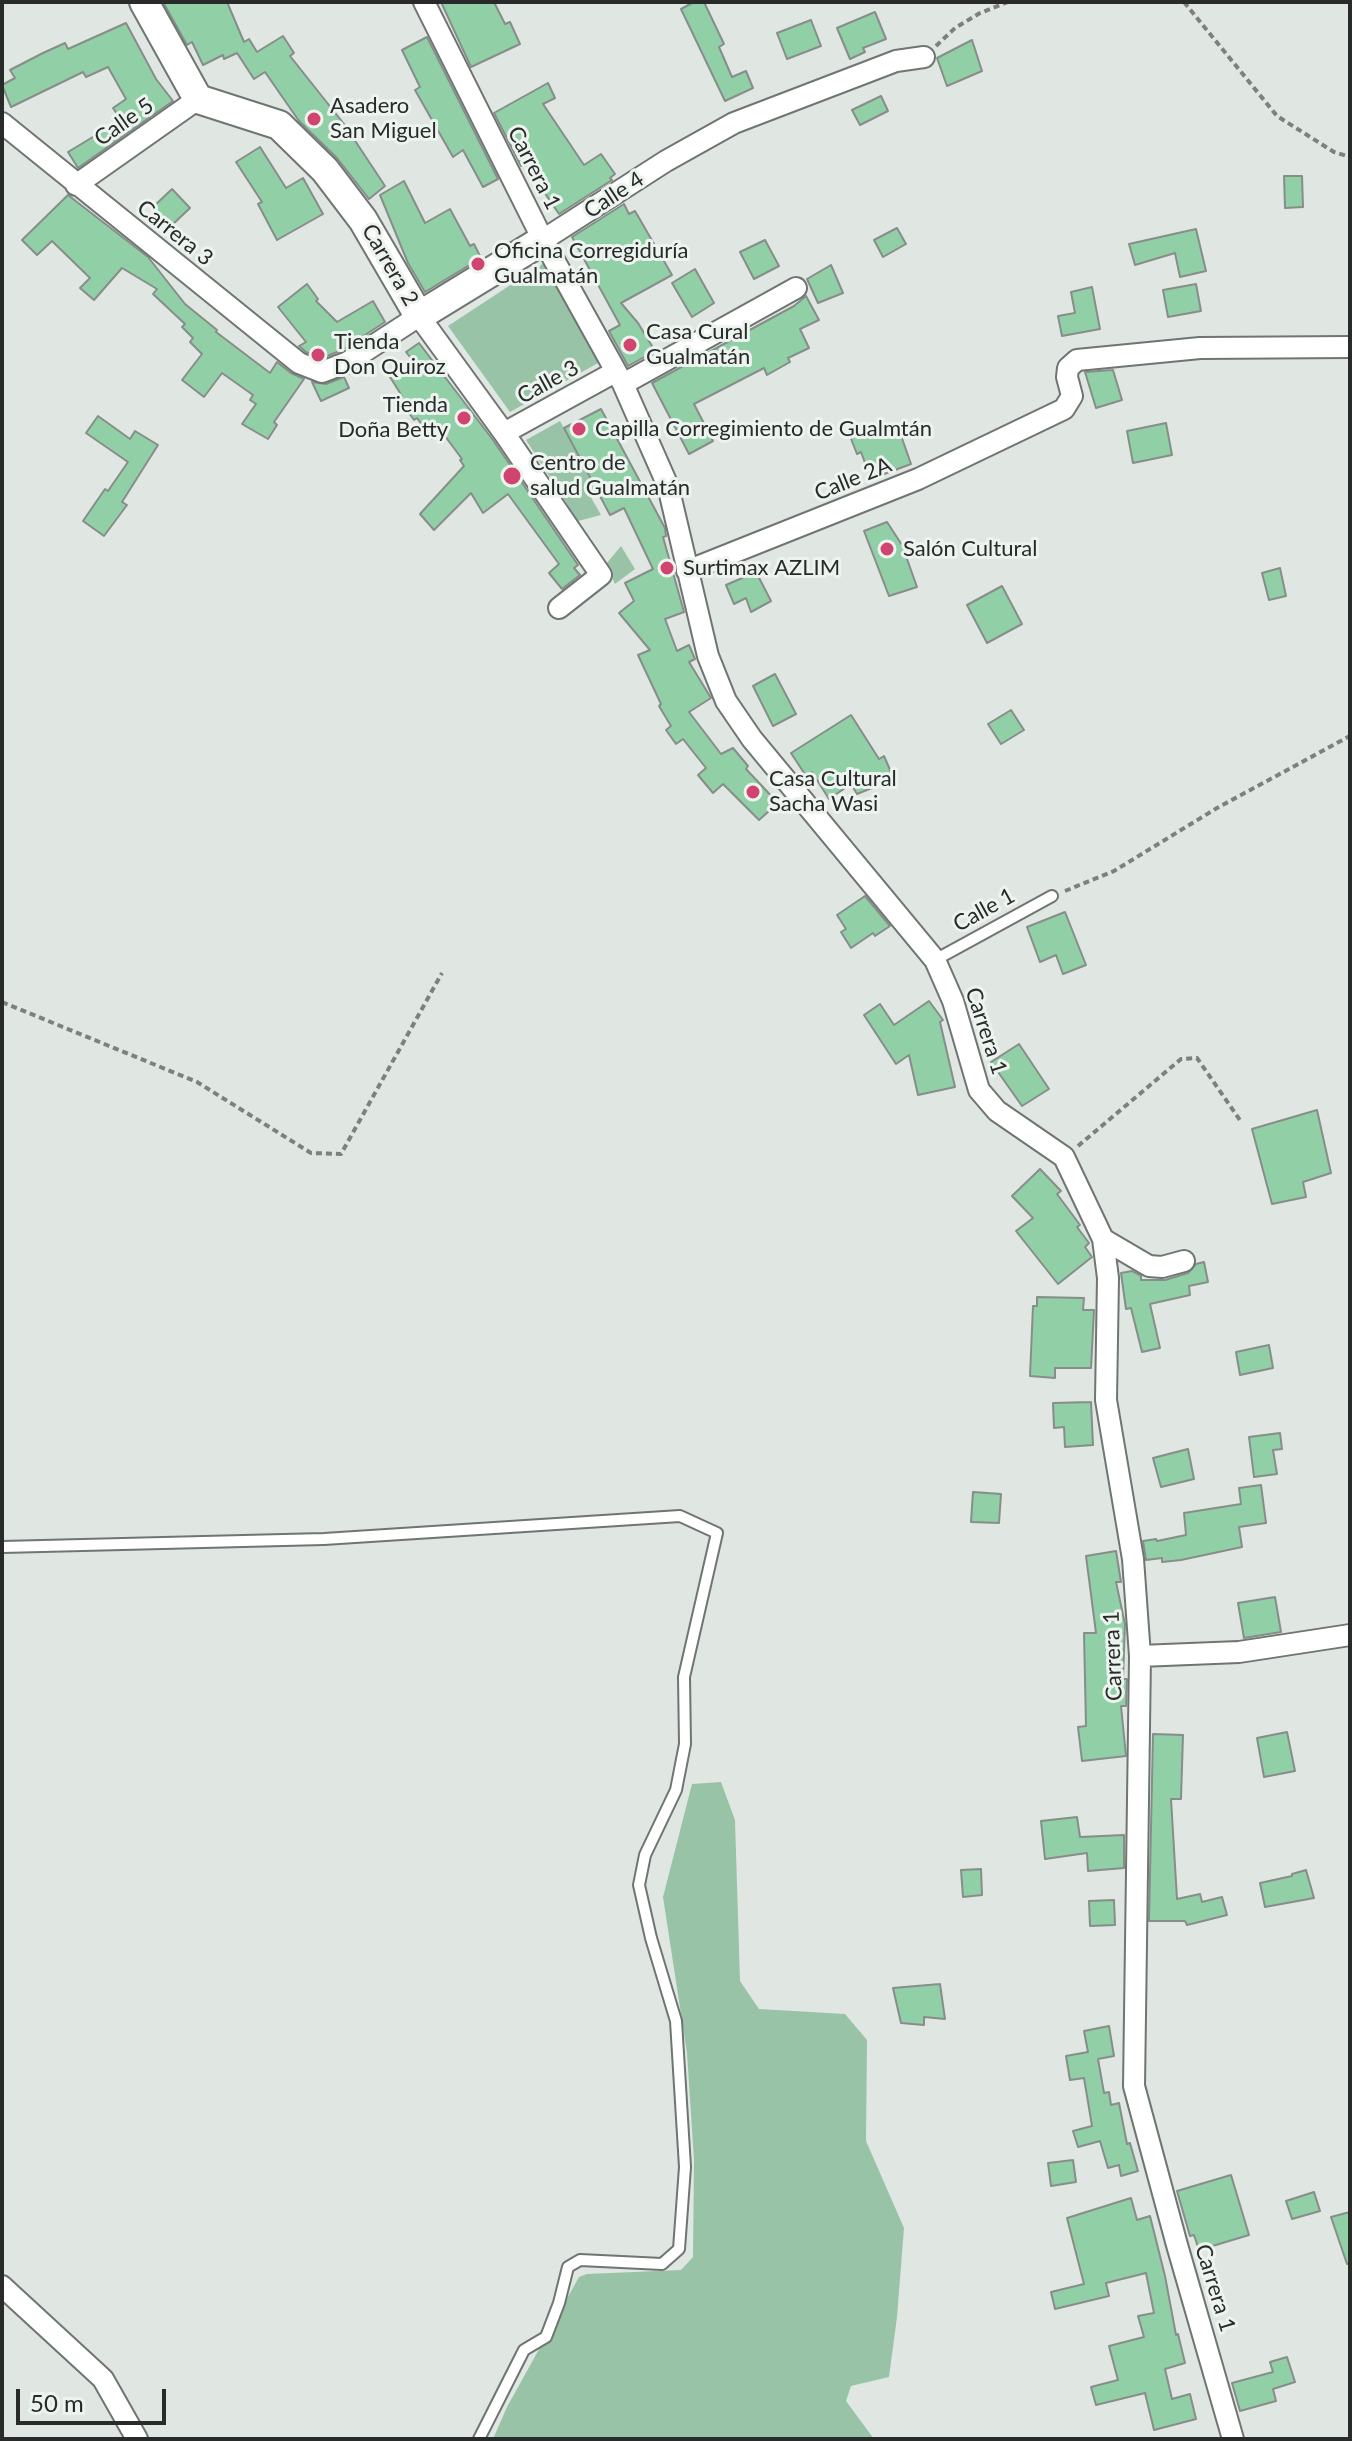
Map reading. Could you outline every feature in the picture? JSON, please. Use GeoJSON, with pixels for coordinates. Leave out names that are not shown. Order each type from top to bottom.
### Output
{"type":"FeatureCollection","features":[{"type":"Feature","properties":{"kind":"street"},"geometry":{"type":"LineString","coordinates":[[144,2],[198,99]]}},
{"type":"Feature","properties":{"kind":"street","name":"Carrera 1"},"geometry":{"type":"LineString","coordinates":[[426,2],[543,240],[619,378],[668,486],[708,656],[726,701],[752,739],[935,960],[953,1001],[979,1090],[997,1111],[1064,1157],[1103,1239],[1108,1278],[1106,1400],[1133,1559],[1140,1656],[1134,2086],[1233,2439]]}},
{"type":"Feature","properties":{"kind":"street","name":"Calle 4"},"geometry":{"type":"LineString","coordinates":[[322,372],[348,362],[666,161],[734,123],[896,61],[924,57]]}},
{"type":"Feature","properties":{"kind":"street","name":"Calle 5"},"geometry":{"type":"LineString","coordinates":[[76,185],[198,99]]}},
{"type":"Feature","properties":{"kind":"street","name":"Carrera 2"},"geometry":{"type":"LineString","coordinates":[[198,99],[279,125],[325,170],[363,220],[419,316],[601,575],[559,608]]}},
{"type":"Feature","properties":{"kind":"street","name":"Carrera 3"},"geometry":{"type":"LineString","coordinates":[[2,123],[299,363],[322,372]]}},
{"type":"Feature","properties":{"kind":"street","name":"Calle 3"},"geometry":{"type":"LineString","coordinates":[[504,433],[796,288]]}},
{"type":"Feature","properties":{"kind":"street","name":"Calle 2A"},"geometry":{"type":"LineString","coordinates":[[687,571],[918,479],[1064,409],[1072,396],[1068,368],[1077,360],[1200,348],[1350,347]]}},
{"type":"Feature","properties":{"kind":"street"},"geometry":{"type":"LineString","coordinates":[[1103,1239],[1149,1266],[1162,1267],[1184,1261]]}},
{"type":"Feature","properties":{"kind":"street"},"geometry":{"type":"LineString","coordinates":[[1140,1656],[1239,1652],[1350,1635]]}},
{"type":"Feature","properties":{"kind":"street"},"geometry":{"type":"LineString","coordinates":[[2,2286],[103,2379],[137,2439]]}},
{"type":"Feature","properties":{"kind":"lane","name":"Calle 1"},"geometry":{"type":"LineString","coordinates":[[935,960],[1052,896]]}},
{"type":"Feature","properties":{"kind":"lane"},"geometry":{"type":"LineString","coordinates":[[4,1545],[324,1539],[680,1516],[717,1533],[684,1677],[685,1744],[676,1790],[645,1855],[639,1885],[676,2021],[685,2167],[679,2249],[662,2264],[580,2260],[568,2267],[546,2337],[524,2350],[479,2439]]}},
{"type":"Feature","properties":{"kind":"path"},"geometry":{"type":"LineString","coordinates":[[924,57],[955,28],[980,13],[1008,2]]}},
{"type":"Feature","properties":{"kind":"path"},"geometry":{"type":"LineString","coordinates":[[1184,2],[1277,116],[1334,152],[1350,157]]}},
{"type":"Feature","properties":{"kind":"path"},"geometry":{"type":"LineString","coordinates":[[1052,896],[1114,871],[1217,808],[1350,736]]}},
{"type":"Feature","properties":{"kind":"path"},"geometry":{"type":"LineString","coordinates":[[2,1002],[197,1082],[311,1153],[341,1154],[442,973]]}},
{"type":"Feature","properties":{"kind":"path"},"geometry":{"type":"LineString","coordinates":[[1064,1157],[1181,1059],[1197,1058],[1242,1123]]}},
{"type":"Feature","properties":{"kind":"green space"},"geometry":{"type":"Polygon","coordinates":[[[547,261],[600,362],[510,412],[448,326],[547,261]]]}},
{"type":"Feature","properties":{"kind":"green space"},"geometry":{"type":"Polygon","coordinates":[[[560,421],[597,489],[589,494],[601,515],[578,521],[526,440],[560,421]]]}},
{"type":"Feature","properties":{"kind":"green space"},"geometry":{"type":"Polygon","coordinates":[[[621,546],[635,569],[615,584],[606,564],[621,546]]]}},
{"type":"Feature","properties":{"kind":"green space"},"geometry":{"type":"Polygon","coordinates":[[[721,1782],[735,1820],[740,1981],[759,2009],[845,2014],[867,2040],[866,2141],[904,2228],[889,2377],[851,2386],[846,2401],[874,2439],[493,2439],[507,2407],[579,2277],[587,2274],[681,2270],[693,2257],[694,2160],[687,2053],[663,1897],[692,1784],[721,1782]]]}},
{"type":"Feature","properties":{"kind":"building"},"geometry":{"type":"Polygon","coordinates":[[[163,2],[227,2],[244,42],[249,39],[257,52],[283,36],[294,53],[290,56],[344,124],[385,186],[369,199],[337,158],[299,121],[265,72],[254,79],[237,53],[224,59],[223,55],[203,65],[192,42],[187,45],[163,2]]]}},
{"type":"Feature","properties":{"kind":"building"},"geometry":{"type":"Polygon","coordinates":[[[441,2],[494,2],[505,24],[510,22],[520,44],[471,67],[441,2]]]}},
{"type":"Feature","properties":{"kind":"building"},"geometry":{"type":"Polygon","coordinates":[[[694,2],[704,2],[724,44],[719,47],[732,77],[746,71],[753,88],[725,101],[681,9],[694,2]]]}},
{"type":"Feature","properties":{"kind":"building"},"geometry":{"type":"Polygon","coordinates":[[[875,12],[886,39],[863,48],[865,52],[850,59],[837,28],[875,12]]]}},
{"type":"Feature","properties":{"kind":"building"},"geometry":{"type":"Polygon","coordinates":[[[811,20],[821,46],[787,59],[777,33],[811,20]]]}},
{"type":"Feature","properties":{"kind":"building"},"geometry":{"type":"Polygon","coordinates":[[[126,23],[156,79],[173,101],[78,168],[68,152],[121,120],[113,108],[126,99],[108,67],[86,77],[83,72],[11,107],[2,85],[15,78],[10,70],[43,53],[65,43],[68,49],[126,23]]]}},
{"type":"Feature","properties":{"kind":"building"},"geometry":{"type":"Polygon","coordinates":[[[427,37],[498,179],[483,187],[463,150],[453,157],[415,90],[420,87],[402,50],[427,37]]]}},
{"type":"Feature","properties":{"kind":"building"},"geometry":{"type":"Polygon","coordinates":[[[972,40],[982,71],[947,86],[937,58],[972,40]]]}},
{"type":"Feature","properties":{"kind":"building"},"geometry":{"type":"Polygon","coordinates":[[[548,83],[555,98],[543,104],[584,165],[601,154],[615,174],[610,178],[612,180],[559,214],[525,164],[521,166],[494,113],[548,83]]]}},
{"type":"Feature","properties":{"kind":"building"},"geometry":{"type":"Polygon","coordinates":[[[881,96],[888,111],[860,125],[852,110],[881,96]]]}},
{"type":"Feature","properties":{"kind":"building"},"geometry":{"type":"Polygon","coordinates":[[[260,147],[286,188],[303,178],[323,214],[277,240],[258,204],[262,202],[236,162],[260,147]]]}},
{"type":"Feature","properties":{"kind":"building"},"geometry":{"type":"Polygon","coordinates":[[[1284,176],[1302,176],[1303,207],[1285,208],[1284,176]]]}},
{"type":"Feature","properties":{"kind":"building"},"geometry":{"type":"Polygon","coordinates":[[[404,181],[425,223],[450,209],[470,246],[474,244],[481,258],[425,292],[408,263],[380,195],[404,181]]]}},
{"type":"Feature","properties":{"kind":"building"},"geometry":{"type":"Polygon","coordinates":[[[172,189],[190,208],[171,226],[153,207],[172,189]]]}},
{"type":"Feature","properties":{"kind":"building"},"geometry":{"type":"Polygon","coordinates":[[[68,195],[148,257],[185,304],[216,332],[270,373],[277,362],[304,379],[274,422],[277,425],[268,439],[242,424],[256,404],[250,400],[253,395],[222,373],[204,397],[182,380],[202,354],[190,342],[193,338],[182,327],[185,324],[153,294],[157,289],[122,268],[94,300],[80,288],[90,278],[52,241],[37,255],[22,240],[68,195]]]}},
{"type":"Feature","properties":{"kind":"building"},"geometry":{"type":"Polygon","coordinates":[[[624,204],[629,214],[635,211],[672,275],[621,303],[655,351],[628,366],[609,331],[620,325],[572,237],[624,204]]]}},
{"type":"Feature","properties":{"kind":"building"},"geometry":{"type":"Polygon","coordinates":[[[897,228],[906,244],[883,257],[874,240],[897,228]]]}},
{"type":"Feature","properties":{"kind":"building"},"geometry":{"type":"Polygon","coordinates":[[[1196,229],[1206,271],[1180,277],[1175,253],[1135,265],[1129,244],[1196,229]]]}},
{"type":"Feature","properties":{"kind":"building"},"geometry":{"type":"Polygon","coordinates":[[[765,240],[779,266],[754,279],[740,252],[765,240]]]}},
{"type":"Feature","properties":{"kind":"building"},"geometry":{"type":"Polygon","coordinates":[[[831,265],[843,293],[818,303],[807,279],[831,265]]]}},
{"type":"Feature","properties":{"kind":"building"},"geometry":{"type":"Polygon","coordinates":[[[695,269],[714,303],[692,317],[672,283],[695,269]]]}},
{"type":"Feature","properties":{"kind":"building"},"geometry":{"type":"Polygon","coordinates":[[[307,284],[318,299],[316,301],[337,322],[373,301],[385,322],[342,350],[322,358],[306,352],[299,346],[306,342],[278,307],[307,284]]]}},
{"type":"Feature","properties":{"kind":"building"},"geometry":{"type":"Polygon","coordinates":[[[1196,284],[1201,311],[1168,317],[1163,290],[1196,284]]]}},
{"type":"Feature","properties":{"kind":"building"},"geometry":{"type":"Polygon","coordinates":[[[1092,287],[1100,329],[1062,336],[1058,316],[1075,313],[1071,292],[1092,287]]]}},
{"type":"Feature","properties":{"kind":"building"},"geometry":{"type":"Polygon","coordinates":[[[806,296],[819,320],[800,329],[809,348],[788,358],[790,362],[767,375],[764,368],[694,404],[713,441],[689,454],[652,383],[794,306],[806,296]]]}},
{"type":"Feature","properties":{"kind":"building"},"geometry":{"type":"Polygon","coordinates":[[[419,343],[493,440],[578,565],[574,568],[580,575],[562,589],[549,573],[559,564],[508,494],[483,513],[471,493],[434,530],[420,514],[464,466],[442,432],[432,439],[417,418],[414,420],[398,398],[402,396],[390,377],[414,362],[406,352],[419,343]]]}},
{"type":"Feature","properties":{"kind":"building"},"geometry":{"type":"Polygon","coordinates":[[[1113,370],[1122,400],[1096,408],[1085,372],[1113,370]]]}},
{"type":"Feature","properties":{"kind":"building"},"geometry":{"type":"Polygon","coordinates":[[[344,377],[349,388],[321,401],[312,382],[326,384],[344,377]]]}},
{"type":"Feature","properties":{"kind":"building"},"geometry":{"type":"Polygon","coordinates":[[[601,409],[665,528],[666,536],[663,537],[684,612],[665,619],[677,651],[689,645],[695,659],[689,662],[711,698],[689,712],[721,754],[733,748],[748,766],[746,769],[778,803],[759,820],[723,784],[713,793],[698,775],[706,768],[683,739],[676,744],[666,730],[671,726],[659,706],[661,704],[638,655],[650,650],[619,613],[634,601],[625,583],[653,569],[624,508],[610,515],[564,428],[601,409]]]}},
{"type":"Feature","properties":{"kind":"building"},"geometry":{"type":"Polygon","coordinates":[[[98,416],[130,439],[135,431],[158,445],[122,502],[127,505],[104,536],[83,521],[128,462],[86,433],[98,416]]]}},
{"type":"Feature","properties":{"kind":"building"},"geometry":{"type":"Polygon","coordinates":[[[1166,423],[1172,455],[1133,463],[1127,431],[1166,423]]]}},
{"type":"Feature","properties":{"kind":"building"},"geometry":{"type":"Polygon","coordinates":[[[863,425],[867,438],[898,427],[911,464],[871,479],[861,452],[857,454],[848,431],[863,425]]]}},
{"type":"Feature","properties":{"kind":"building"},"geometry":{"type":"Polygon","coordinates":[[[887,522],[902,545],[917,587],[889,596],[864,531],[887,522]]]}},
{"type":"Feature","properties":{"kind":"building"},"geometry":{"type":"Polygon","coordinates":[[[1280,568],[1286,596],[1269,600],[1262,573],[1280,568]]]}},
{"type":"Feature","properties":{"kind":"building"},"geometry":{"type":"Polygon","coordinates":[[[756,572],[771,601],[751,612],[746,598],[734,604],[726,585],[756,572]]]}},
{"type":"Feature","properties":{"kind":"building"},"geometry":{"type":"Polygon","coordinates":[[[1002,586],[1022,624],[987,643],[967,605],[1002,586]]]}},
{"type":"Feature","properties":{"kind":"building"},"geometry":{"type":"Polygon","coordinates":[[[775,674],[796,714],[773,726],[753,686],[775,674]]]}},
{"type":"Feature","properties":{"kind":"building"},"geometry":{"type":"Polygon","coordinates":[[[1011,710],[1024,730],[1001,744],[988,724],[1011,710]]]}},
{"type":"Feature","properties":{"kind":"building"},"geometry":{"type":"Polygon","coordinates":[[[851,715],[879,759],[884,756],[894,779],[857,794],[851,784],[829,799],[812,772],[806,776],[791,753],[851,715]]]}},
{"type":"Feature","properties":{"kind":"building"},"geometry":{"type":"Polygon","coordinates":[[[865,896],[890,926],[851,948],[841,932],[846,929],[837,915],[865,896]]]}},
{"type":"Feature","properties":{"kind":"building"},"geometry":{"type":"Polygon","coordinates":[[[1065,912],[1086,965],[1063,974],[1056,955],[1040,962],[1027,927],[1065,912]]]}},
{"type":"Feature","properties":{"kind":"building"},"geometry":{"type":"Polygon","coordinates":[[[929,1001],[943,1020],[940,1022],[955,1087],[918,1095],[909,1055],[896,1064],[864,1015],[880,1004],[894,1025],[929,1001]]]}},
{"type":"Feature","properties":{"kind":"building"},"geometry":{"type":"Polygon","coordinates":[[[1019,1044],[1049,1089],[1022,1106],[991,1062],[1019,1044]]]}},
{"type":"Feature","properties":{"kind":"building"},"geometry":{"type":"Polygon","coordinates":[[[1317,1110],[1331,1173],[1303,1182],[1306,1197],[1272,1204],[1252,1129],[1317,1110]]]}},
{"type":"Feature","properties":{"kind":"building"},"geometry":{"type":"Polygon","coordinates":[[[1040,1169],[1061,1191],[1057,1194],[1080,1225],[1077,1227],[1089,1243],[1085,1247],[1092,1257],[1058,1284],[1016,1231],[1033,1218],[1012,1196],[1040,1169]]]}},
{"type":"Feature","properties":{"kind":"building"},"geometry":{"type":"Polygon","coordinates":[[[1204,1262],[1208,1282],[1189,1286],[1190,1295],[1150,1304],[1160,1348],[1142,1352],[1131,1308],[1126,1309],[1121,1273],[1132,1271],[1141,1276],[1141,1280],[1165,1280],[1188,1273],[1196,1264],[1204,1262]]]}},
{"type":"Feature","properties":{"kind":"building"},"geometry":{"type":"Polygon","coordinates":[[[1037,1297],[1084,1298],[1083,1310],[1094,1310],[1091,1368],[1055,1368],[1055,1378],[1030,1376],[1033,1306],[1037,1306],[1037,1297]]]}},
{"type":"Feature","properties":{"kind":"building"},"geometry":{"type":"Polygon","coordinates":[[[1269,1345],[1273,1368],[1240,1375],[1236,1352],[1269,1345]]]}},
{"type":"Feature","properties":{"kind":"building"},"geometry":{"type":"Polygon","coordinates":[[[1091,1402],[1093,1445],[1065,1447],[1064,1427],[1054,1428],[1053,1403],[1091,1402]]]}},
{"type":"Feature","properties":{"kind":"building"},"geometry":{"type":"Polygon","coordinates":[[[1280,1433],[1282,1449],[1273,1450],[1277,1474],[1254,1477],[1249,1437],[1280,1433]]]}},
{"type":"Feature","properties":{"kind":"building"},"geometry":{"type":"Polygon","coordinates":[[[1188,1449],[1194,1479],[1161,1487],[1153,1458],[1188,1449]]]}},
{"type":"Feature","properties":{"kind":"building"},"geometry":{"type":"Polygon","coordinates":[[[1261,1485],[1266,1523],[1239,1527],[1242,1547],[1181,1560],[1146,1560],[1143,1541],[1186,1535],[1184,1513],[1241,1504],[1239,1488],[1261,1485]]]}},
{"type":"Feature","properties":{"kind":"building"},"geometry":{"type":"Polygon","coordinates":[[[973,1492],[1001,1494],[999,1523],[971,1522],[973,1492]]]}},
{"type":"Feature","properties":{"kind":"building"},"geometry":{"type":"Polygon","coordinates":[[[1116,1551],[1121,1582],[1116,1582],[1125,1624],[1123,1679],[1127,1679],[1126,1706],[1121,1706],[1126,1756],[1082,1761],[1078,1727],[1086,1726],[1084,1633],[1096,1633],[1086,1556],[1116,1551]]]}},
{"type":"Feature","properties":{"kind":"building"},"geometry":{"type":"Polygon","coordinates":[[[1275,1597],[1281,1632],[1244,1638],[1238,1603],[1275,1597]]]}},
{"type":"Feature","properties":{"kind":"building"},"geometry":{"type":"Polygon","coordinates":[[[1287,1732],[1295,1771],[1264,1777],[1257,1738],[1287,1732]]]}},
{"type":"Feature","properties":{"kind":"building"},"geometry":{"type":"Polygon","coordinates":[[[1153,1734],[1183,1735],[1181,1799],[1171,1799],[1177,1899],[1200,1894],[1202,1902],[1222,1897],[1227,1915],[1187,1925],[1185,1921],[1149,1921],[1153,1734]]]}},
{"type":"Feature","properties":{"kind":"building"},"geometry":{"type":"Polygon","coordinates":[[[1077,1817],[1080,1837],[1124,1835],[1124,1868],[1088,1871],[1087,1853],[1045,1859],[1041,1821],[1077,1817]]]}},
{"type":"Feature","properties":{"kind":"building"},"geometry":{"type":"Polygon","coordinates":[[[981,1869],[982,1895],[963,1897],[961,1870],[981,1869]]]}},
{"type":"Feature","properties":{"kind":"building"},"geometry":{"type":"Polygon","coordinates":[[[1306,1870],[1314,1898],[1265,1907],[1260,1883],[1306,1870]]]}},
{"type":"Feature","properties":{"kind":"building"},"geometry":{"type":"Polygon","coordinates":[[[1114,1900],[1115,1925],[1090,1926],[1089,1901],[1114,1900]]]}},
{"type":"Feature","properties":{"kind":"building"},"geometry":{"type":"Polygon","coordinates":[[[940,1984],[945,2019],[924,2017],[924,2025],[901,2023],[893,1988],[940,1984]]]}},
{"type":"Feature","properties":{"kind":"building"},"geometry":{"type":"Polygon","coordinates":[[[1109,2026],[1114,2056],[1098,2059],[1104,2093],[1109,2092],[1111,2105],[1119,2103],[1127,2144],[1130,2143],[1138,2171],[1121,2176],[1119,2165],[1108,2168],[1100,2141],[1078,2147],[1073,2131],[1092,2126],[1084,2078],[1070,2080],[1066,2056],[1088,2052],[1084,2031],[1109,2026]]]}},
{"type":"Feature","properties":{"kind":"building"},"geometry":{"type":"Polygon","coordinates":[[[1073,2160],[1076,2182],[1051,2186],[1048,2163],[1073,2160]]]}},
{"type":"Feature","properties":{"kind":"building"},"geometry":{"type":"Polygon","coordinates":[[[1231,2175],[1249,2235],[1199,2250],[1194,2235],[1190,2236],[1177,2191],[1231,2175]]]}},
{"type":"Feature","properties":{"kind":"building"},"geometry":{"type":"Polygon","coordinates":[[[1314,2192],[1320,2211],[1292,2219],[1286,2201],[1314,2192]]]}},
{"type":"Feature","properties":{"kind":"building"},"geometry":{"type":"Polygon","coordinates":[[[1131,2198],[1137,2220],[1150,2216],[1185,2363],[1165,2369],[1172,2399],[1190,2394],[1196,2419],[1154,2430],[1145,2393],[1096,2405],[1091,2387],[1118,2380],[1109,2346],[1144,2337],[1138,2316],[1154,2313],[1146,2273],[1106,2283],[1109,2296],[1055,2309],[1051,2292],[1084,2284],[1067,2218],[1131,2198]]]}},
{"type":"Feature","properties":{"kind":"building"},"geometry":{"type":"Polygon","coordinates":[[[1350,2212],[1350,2263],[1347,2264],[1331,2217],[1350,2212]]]}},
{"type":"Feature","properties":{"kind":"building"},"geometry":{"type":"Polygon","coordinates":[[[1287,2357],[1295,2382],[1273,2389],[1276,2401],[1240,2411],[1232,2383],[1273,2372],[1270,2362],[1287,2357]]]}},
{"type":"Feature","properties":{"kind":"place","name":"Asadero San Miguel"},"geometry":{"type":"Point","coordinates":[314,119]}},
{"type":"Feature","properties":{"kind":"place","name":"Oficina Corregiduría Gualmatán"},"geometry":{"type":"Point","coordinates":[478,264]}},
{"type":"Feature","properties":{"kind":"place","name":"Casa Cural Gualmatán"},"geometry":{"type":"Point","coordinates":[630,345]}},
{"type":"Feature","properties":{"kind":"place","name":"Tienda Don Quiroz"},"geometry":{"type":"Point","coordinates":[318,355]}},
{"type":"Feature","properties":{"kind":"place","name":"Tienda Doña Betty"},"geometry":{"type":"Point","coordinates":[464,418]}},
{"type":"Feature","properties":{"kind":"place","name":"Capilla Corregimiento de Gualmtán"},"geometry":{"type":"Point","coordinates":[579,429]}},
{"type":"Feature","properties":{"kind":"place","name":"Centro de salud Gualmatán"},"geometry":{"type":"Point","coordinates":[512,476]}},
{"type":"Feature","properties":{"kind":"place","name":"Salón Cultural"},"geometry":{"type":"Point","coordinates":[887,549]}},
{"type":"Feature","properties":{"kind":"place","name":"Surtimax AZLIM"},"geometry":{"type":"Point","coordinates":[667,568]}},
{"type":"Feature","properties":{"kind":"place","name":"Casa Cultural Sacha Wasi"},"geometry":{"type":"Point","coordinates":[753,792]}}]}
